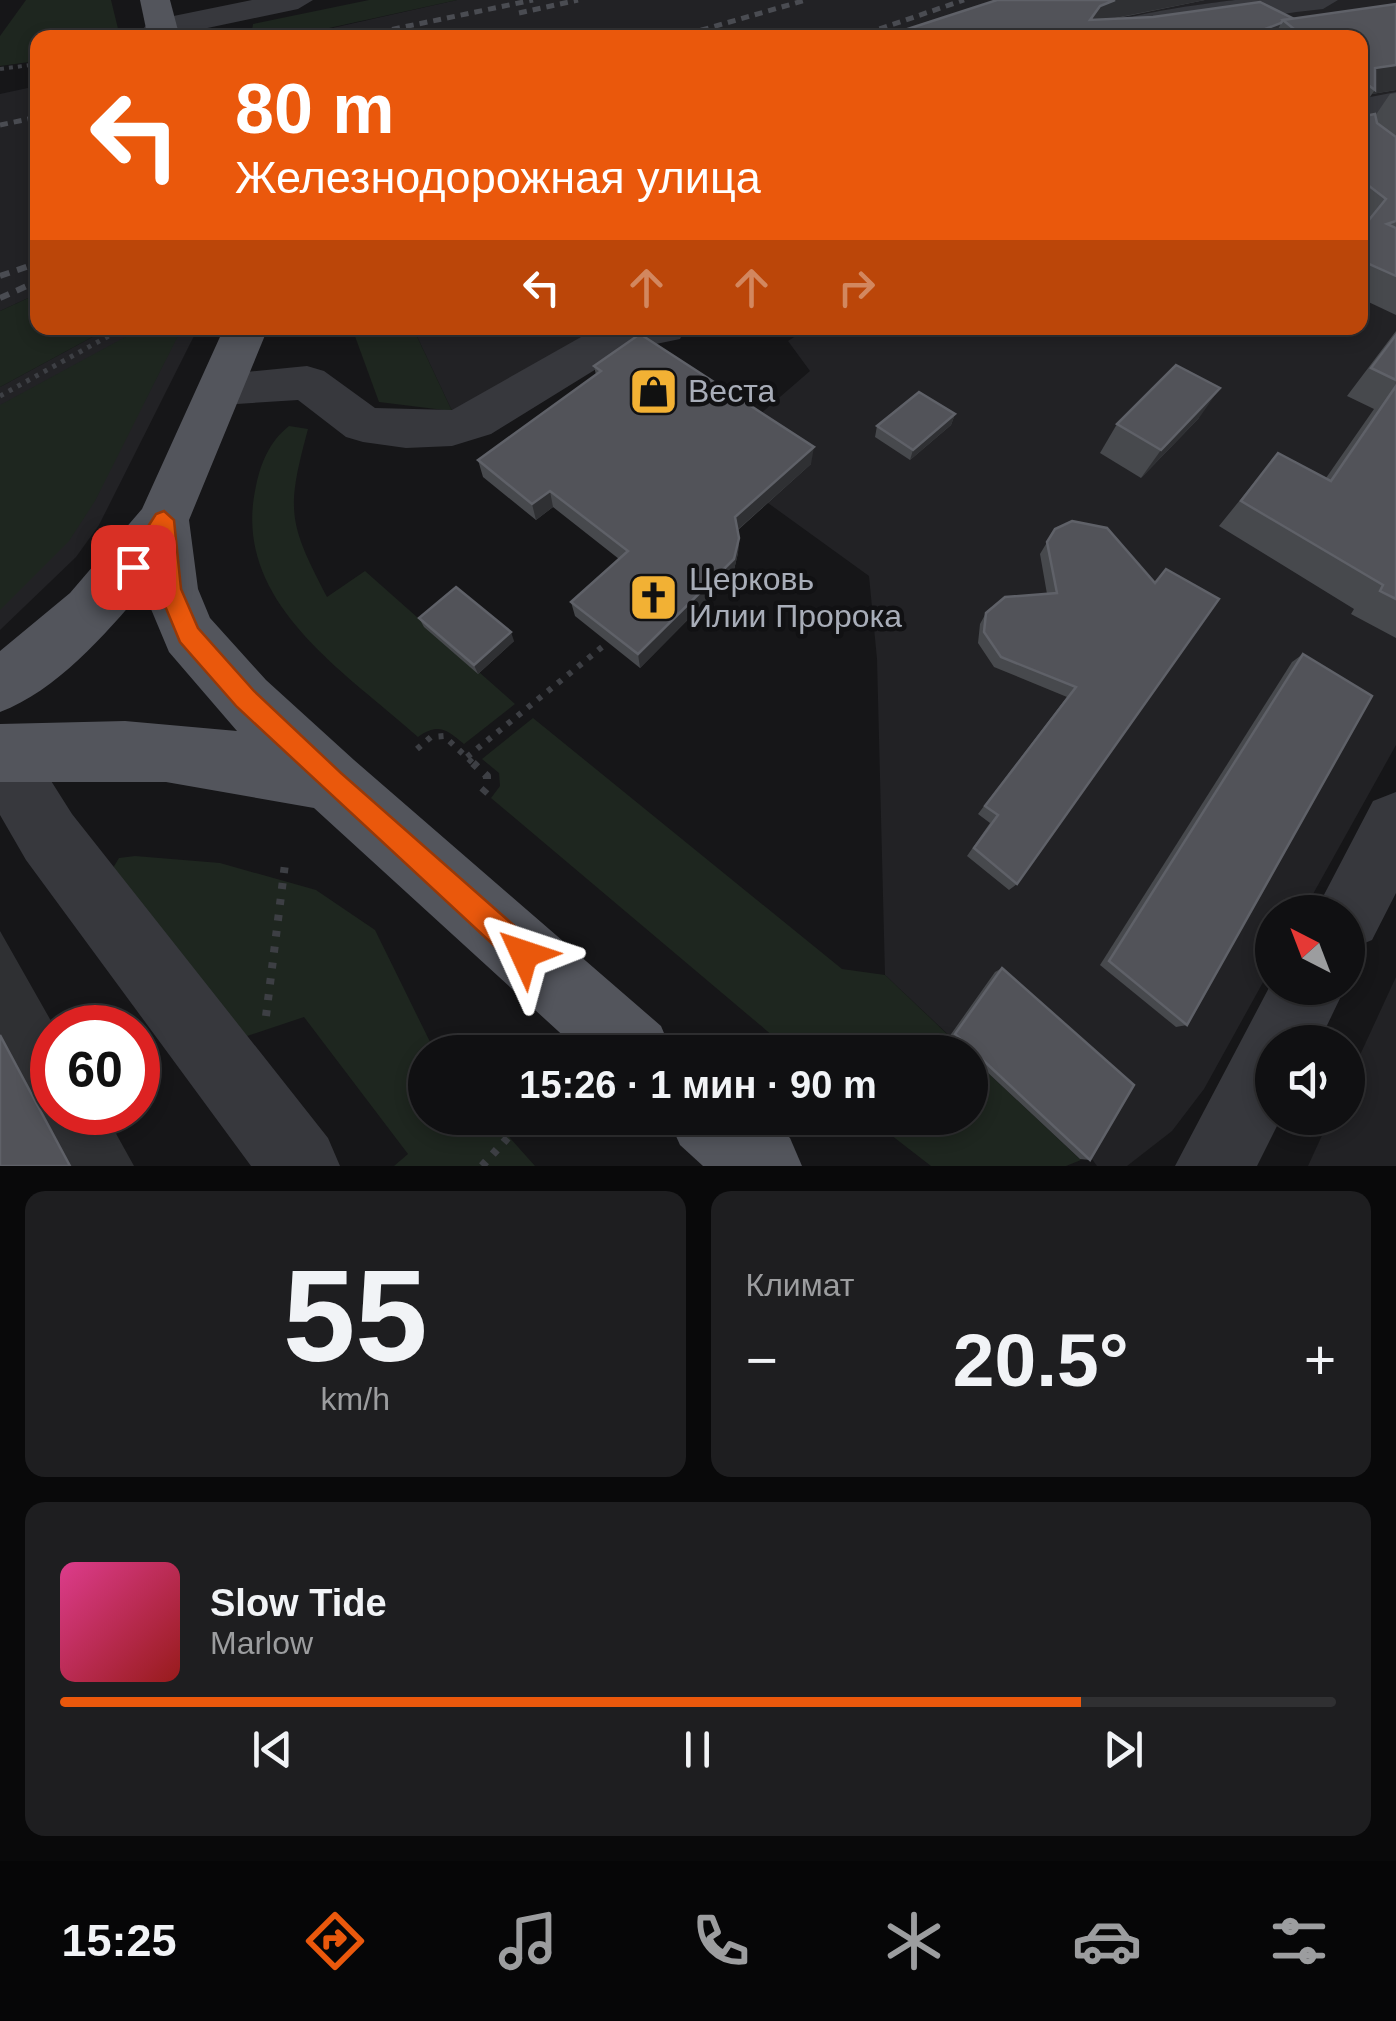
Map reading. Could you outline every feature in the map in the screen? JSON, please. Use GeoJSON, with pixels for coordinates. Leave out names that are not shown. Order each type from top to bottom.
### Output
{"type":"FeatureCollection","features":[{"type":"Feature","properties":{"kind":"main road"},"geometry":{"type":"LineString","coordinates":[[0,686],[90,614],[133,567],[164,520],[243,335]]}},
{"type":"Feature","properties":{"kind":"main road"},"geometry":{"type":"LineString","coordinates":[[164,520],[170,589],[189,634],[246,699],[332,782],[615,1035]]}},
{"type":"Feature","properties":{"kind":"main road"},"geometry":{"type":"LineString","coordinates":[[0,755],[124,748],[213,756],[332,782]]}},
{"type":"Feature","properties":{"kind":"main road"},"geometry":{"type":"LineString","coordinates":[[726,1135],[762,1166]]}},
{"type":"Feature","properties":{"kind":"street"},"geometry":{"type":"LineString","coordinates":[[159,22],[298,0]]}},
{"type":"Feature","properties":{"kind":"street"},"geometry":{"type":"LineString","coordinates":[[1125,30],[1153,21],[1324,0]]}},
{"type":"Feature","properties":{"kind":"street"},"geometry":{"type":"LineString","coordinates":[[1368,124],[1396,103]]}},
{"type":"Feature","properties":{"kind":"street"},"geometry":{"type":"LineString","coordinates":[[221,388],[307,383],[363,424],[406,430],[452,428],[474,421],[616,337],[627,335]]}},
{"type":"Feature","properties":{"kind":"street"},"geometry":{"type":"LineString","coordinates":[[0,755],[49,837],[300,1166]]}},
{"type":"Feature","properties":{"kind":"street"},"geometry":{"type":"LineString","coordinates":[[1359,895],[1396,824]]}},
{"type":"Feature","properties":{"kind":"street"},"geometry":{"type":"LineString","coordinates":[[1215,1166],[1255,1090]]}},
{"type":"Feature","properties":{"kind":"path"},"geometry":{"type":"LineString","coordinates":[[0,69],[30,65]]}},
{"type":"Feature","properties":{"kind":"path"},"geometry":{"type":"LineString","coordinates":[[0,396],[111,335]]}},
{"type":"Feature","properties":{"kind":"path"},"geometry":{"type":"LineString","coordinates":[[467,757],[608,643]]}},
{"type":"Feature","properties":{"kind":"path"},"geometry":{"type":"LineString","coordinates":[[417,750],[431,737],[444,736],[487,776],[487,788],[476,800]]}},
{"type":"Feature","properties":{"kind":"path"},"geometry":{"type":"LineString","coordinates":[[265,1024],[285,864]]}},
{"type":"Feature","properties":{"kind":"path"},"geometry":{"type":"LineString","coordinates":[[482,1166],[510,1135]]}},
{"type":"Feature","properties":{"kind":"shaded area"},"geometry":{"type":"Polygon","coordinates":[[[26,0],[111,0],[118,30],[30,30],[30,62],[0,66],[0,36],[26,0]]]}},
{"type":"Feature","properties":{"kind":"shaded area"},"geometry":{"type":"Polygon","coordinates":[[[369,0],[457,0],[320,30],[252,30],[253,24],[369,0]]]}},
{"type":"Feature","properties":{"kind":"shaded area"},"geometry":{"type":"Polygon","coordinates":[[[457,0],[1396,0],[1396,745],[1312,895],[1255,895],[1255,997],[1204,1089],[1172,1131],[1127,1166],[1097,1166],[1086,1151],[1081,1160],[988,1072],[988,1035],[949,1035],[885,975],[877,659],[869,576],[768,503],[751,422],[810,371],[788,341],[797,335],[1368,335],[1368,30],[324,30],[457,0]]]}},
{"type":"Feature","properties":{"kind":"shaded area"},"geometry":{"type":"Polygon","coordinates":[[[30,88],[30,297],[0,311],[0,94],[30,88]]]}},
{"type":"Feature","properties":{"kind":"shaded area"},"geometry":{"type":"Polygon","coordinates":[[[30,297],[30,335],[96,335],[0,387],[0,311],[30,297]]]}},
{"type":"Feature","properties":{"kind":"shaded area"},"geometry":{"type":"Polygon","coordinates":[[[96,335],[194,335],[99,525],[76,557],[0,630],[0,387],[96,335]]]}},
{"type":"Feature","properties":{"kind":"shaded area"},"geometry":{"type":"Polygon","coordinates":[[[129,335],[178,335],[95,501],[69,541],[0,610],[0,405],[129,335]]]}},
{"type":"Feature","properties":{"kind":"shaded area"},"geometry":{"type":"Polygon","coordinates":[[[355,335],[416,335],[452,411],[379,402],[355,335]]]}},
{"type":"Feature","properties":{"kind":"shaded area"},"geometry":{"type":"Polygon","coordinates":[[[416,335],[587,335],[452,411],[416,335]]]}},
{"type":"Feature","properties":{"kind":"shaded area"},"geometry":{"type":"Polygon","coordinates":[[[289,426],[308,429],[296,479],[295,516],[304,551],[327,597],[365,571],[515,704],[464,744],[442,730],[431,730],[418,737],[327,658],[299,630],[276,598],[260,564],[252,527],[261,469],[272,445],[289,426]]]}},
{"type":"Feature","properties":{"kind":"shaded area"},"geometry":{"type":"Polygon","coordinates":[[[533,718],[842,969],[885,975],[948,1035],[772,1035],[491,798],[500,786],[499,773],[482,759],[533,718]]]}},
{"type":"Feature","properties":{"kind":"shaded area"},"geometry":{"type":"Polygon","coordinates":[[[119,858],[220,863],[316,890],[375,930],[427,1035],[408,1035],[408,1135],[507,1135],[535,1166],[394,1166],[408,1154],[304,1017],[238,1039],[110,873],[119,858]]]}},
{"type":"Feature","properties":{"kind":"shaded area"},"geometry":{"type":"Polygon","coordinates":[[[1396,977],[1396,1166],[1308,1166],[1322,1135],[1365,1135],[1365,1044],[1396,977]]]}},
{"type":"Feature","properties":{"kind":"shaded area"},"geometry":{"type":"Polygon","coordinates":[[[988,1073],[1081,1160],[1066,1166],[931,1166],[891,1135],[988,1135],[988,1073]]]}},
{"type":"Feature","properties":{"kind":"building"},"geometry":{"type":"Polygon","coordinates":[[[997,0],[1115,0],[1100,6],[1090,20],[1153,17],[1260,2],[1294,19],[1263,30],[904,30],[997,0]]]}},
{"type":"Feature","properties":{"kind":"building"},"geometry":{"type":"Polygon","coordinates":[[[1396,4],[1396,65],[1375,68],[1375,90],[1368,85],[1368,30],[1295,30],[1283,20],[1396,4]]]}},
{"type":"Feature","properties":{"kind":"building"},"geometry":{"type":"Polygon","coordinates":[[[1375,114],[1377,123],[1396,137],[1396,221],[1387,224],[1396,228],[1396,276],[1368,264],[1368,221],[1386,199],[1368,185],[1368,115],[1375,114]]]}},
{"type":"Feature","properties":{"kind":"building"},"geometry":{"type":"Polygon","coordinates":[[[642,335],[814,447],[735,517],[739,538],[734,559],[638,654],[571,602],[628,551],[550,491],[532,504],[478,460],[601,371],[594,366],[642,335]]]}},
{"type":"Feature","properties":{"kind":"building"},"geometry":{"type":"Polygon","coordinates":[[[1396,335],[1396,380],[1371,368],[1396,335]]]}},
{"type":"Feature","properties":{"kind":"building"},"geometry":{"type":"Polygon","coordinates":[[[1176,365],[1220,388],[1161,450],[1117,424],[1176,365]]]}},
{"type":"Feature","properties":{"kind":"building"},"geometry":{"type":"Polygon","coordinates":[[[1396,386],[1396,599],[1380,591],[1383,585],[1241,501],[1278,453],[1331,481],[1396,386]]]}},
{"type":"Feature","properties":{"kind":"building"},"geometry":{"type":"Polygon","coordinates":[[[919,392],[955,414],[913,450],[877,426],[919,392]]]}},
{"type":"Feature","properties":{"kind":"building"},"geometry":{"type":"Polygon","coordinates":[[[1072,521],[1107,528],[1155,583],[1166,569],[1219,599],[1017,884],[974,848],[998,815],[985,806],[1076,687],[1001,657],[984,632],[986,613],[1005,597],[1057,593],[1047,542],[1055,529],[1072,521]]]}},
{"type":"Feature","properties":{"kind":"building"},"geometry":{"type":"Polygon","coordinates":[[[456,587],[511,632],[474,665],[419,618],[456,587]]]}},
{"type":"Feature","properties":{"kind":"building"},"geometry":{"type":"Polygon","coordinates":[[[1303,654],[1372,696],[1260,895],[1255,895],[1255,904],[1187,1025],[1109,961],[1303,654]]]}},
{"type":"Feature","properties":{"kind":"building"},"geometry":{"type":"Polygon","coordinates":[[[1002,968],[1134,1085],[1090,1160],[988,1065],[988,1035],[955,1034],[1002,968]]]}},
{"type":"Feature","properties":{"kind":"building"},"geometry":{"type":"Polygon","coordinates":[[[0,1035],[30,1091],[30,1135],[53,1135],[70,1166],[0,1166],[0,1035]]]}},
{"type":"Feature","properties":{"kind":"railway"},"geometry":{"type":"LineString","coordinates":[[389,30],[533,0]]}},
{"type":"Feature","properties":{"kind":"railway"},"geometry":{"type":"LineString","coordinates":[[519,13],[578,0]]}},
{"type":"Feature","properties":{"kind":"railway"},"geometry":{"type":"LineString","coordinates":[[702,30],[806,0]]}},
{"type":"Feature","properties":{"kind":"railway"},"geometry":{"type":"LineString","coordinates":[[876,30],[964,0]]}},
{"type":"Feature","properties":{"kind":"railway"},"geometry":{"type":"LineString","coordinates":[[0,125],[30,119]]}},
{"type":"Feature","properties":{"kind":"railway"},"geometry":{"type":"LineString","coordinates":[[0,276],[30,266]]}},
{"type":"Feature","properties":{"kind":"railway"},"geometry":{"type":"LineString","coordinates":[[0,298],[30,285]]}},
{"type":"Feature","properties":{"kind":"place","name":"Веста"},"geometry":{"type":"Point","coordinates":[653,391]}},
{"type":"Feature","properties":{"kind":"place","name":"Церковь Илии Пророка"},"geometry":{"type":"Point","coordinates":[654,597]}},
{"type":"Feature","properties":{"kind":"route"},"geometry":{"type":"LineString","coordinates":[[133,567],[164,520],[170,589],[189,634],[246,699],[332,782],[524,954]]}}]}
